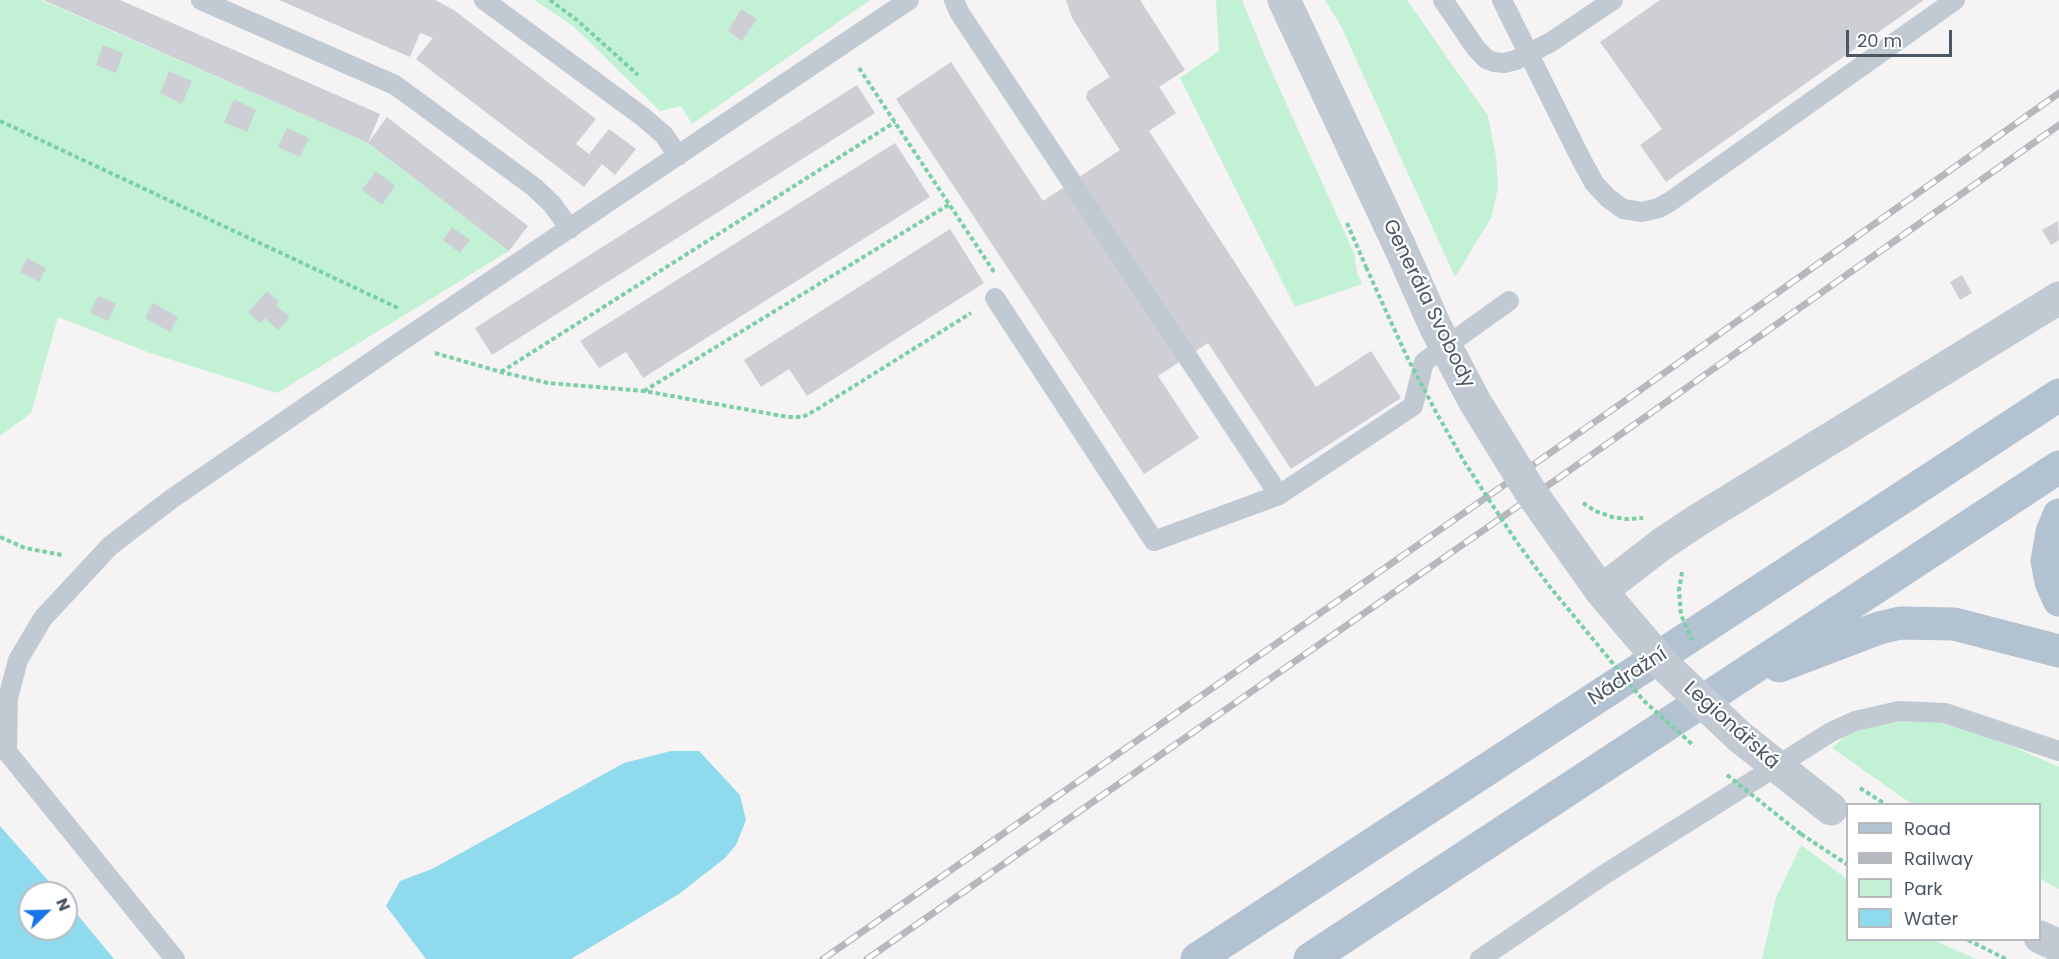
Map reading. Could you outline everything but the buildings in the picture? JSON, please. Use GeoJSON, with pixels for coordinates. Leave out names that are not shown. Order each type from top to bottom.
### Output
{"type":"FeatureCollection","features":[{"type":"Feature","properties":{"kind":"main road","name":"Nádražní"},"geometry":{"type":"LineString","coordinates":[[1197,959],[2059,395]]}},
{"type":"Feature","properties":{"kind":"main road"},"geometry":{"type":"LineString","coordinates":[[1310,959],[2059,467]]}},
{"type":"Feature","properties":{"kind":"main road"},"geometry":{"type":"LineString","coordinates":[[2059,515],[2052,532],[2047,561],[2051,582],[2059,600]]}},
{"type":"Feature","properties":{"kind":"main road"},"geometry":{"type":"LineString","coordinates":[[1719,690],[1879,628],[1900,623],[1954,624],[2059,651]]}},
{"type":"Feature","properties":{"kind":"street","name":"Generála Svobody"},"geometry":{"type":"LineString","coordinates":[[1284,0],[1436,328],[1475,402],[1530,491],[1601,591]]}},
{"type":"Feature","properties":{"kind":"street"},"geometry":{"type":"LineString","coordinates":[[1601,591],[1662,544],[1698,520],[2059,298]]}},
{"type":"Feature","properties":{"kind":"street","name":"Legionářská"},"geometry":{"type":"LineString","coordinates":[[1601,591],[1665,666],[1716,714],[1767,760],[1839,815]]}},
{"type":"Feature","properties":{"kind":"street"},"geometry":{"type":"LineString","coordinates":[[2041,937],[2059,946]]}},
{"type":"Feature","properties":{"kind":"lane"},"geometry":{"type":"LineString","coordinates":[[201,0],[395,85],[534,187],[552,204],[570,229]]}},
{"type":"Feature","properties":{"kind":"lane"},"geometry":{"type":"LineString","coordinates":[[484,0],[643,117],[664,135],[678,156]]}},
{"type":"Feature","properties":{"kind":"lane"},"geometry":{"type":"LineString","coordinates":[[175,959],[3,748],[8,698],[18,660],[43,618],[110,546],[170,500],[400,342],[909,0]]}},
{"type":"Feature","properties":{"kind":"lane"},"geometry":{"type":"LineString","coordinates":[[954,0],[1279,495]]}},
{"type":"Feature","properties":{"kind":"lane"},"geometry":{"type":"LineString","coordinates":[[1443,0],[1486,59],[1504,63],[1529,54],[1574,28],[1614,0]]}},
{"type":"Feature","properties":{"kind":"lane"},"geometry":{"type":"LineString","coordinates":[[1502,0],[1594,183],[1608,198],[1623,209],[1642,212],[1659,208],[1671,201],[1955,0]]}},
{"type":"Feature","properties":{"kind":"lane"},"geometry":{"type":"LineString","coordinates":[[995,298],[1154,541],[1279,495],[1413,406],[1424,362],[1509,302]]}},
{"type":"Feature","properties":{"kind":"lane"},"geometry":{"type":"LineString","coordinates":[[1480,959],[1605,874],[1831,732],[1855,721],[1899,711],[1945,713],[2059,751]]}},
{"type":"Feature","properties":{"kind":"path"},"geometry":{"type":"LineString","coordinates":[[400,342],[501,372],[548,383],[644,391],[788,417],[803,417],[995,298],[999,295],[1000,283],[843,44]]}},
{"type":"Feature","properties":{"kind":"path"},"geometry":{"type":"LineString","coordinates":[[0,121],[431,322]]}},
{"type":"Feature","properties":{"kind":"path"},"geometry":{"type":"LineString","coordinates":[[501,372],[895,122]]}},
{"type":"Feature","properties":{"kind":"path"},"geometry":{"type":"LineString","coordinates":[[644,391],[950,204]]}},
{"type":"Feature","properties":{"kind":"path"},"geometry":{"type":"LineString","coordinates":[[1579,500],[1595,511],[1612,517],[1643,518]]}},
{"type":"Feature","properties":{"kind":"path"},"geometry":{"type":"LineString","coordinates":[[0,537],[25,548],[63,555],[110,546]]}},
{"type":"Feature","properties":{"kind":"path"},"geometry":{"type":"LineString","coordinates":[[1682,572],[1679,590],[1681,615],[1697,647]]}},
{"type":"Feature","properties":{"kind":"path"},"geometry":{"type":"LineString","coordinates":[[1857,786],[1883,803]]}},
{"type":"Feature","properties":{"kind":"path"},"geometry":{"type":"LineString","coordinates":[[1801,834],[1846,864]]}},
{"type":"Feature","properties":{"kind":"path"},"geometry":{"type":"LineString","coordinates":[[1972,941],[2006,959]]}},
{"type":"Feature","properties":{"kind":"green space"},"geometry":{"type":"Polygon","coordinates":[[[0,0],[41,0],[368,143],[509,251],[277,393],[150,353],[58,317],[31,413],[0,436],[0,0]]]}},
{"type":"Feature","properties":{"kind":"green space"},"geometry":{"type":"Polygon","coordinates":[[[534,0],[870,0],[692,124],[681,106],[660,111],[573,26],[534,0]]]}},
{"type":"Feature","properties":{"kind":"green space"},"geometry":{"type":"Polygon","coordinates":[[[1216,0],[1242,0],[1267,61],[1354,253],[1357,273],[1362,284],[1295,307],[1180,78],[1219,51],[1216,0]]]}},
{"type":"Feature","properties":{"kind":"green space"},"geometry":{"type":"Polygon","coordinates":[[[1325,0],[1407,0],[1488,116],[1496,157],[1498,188],[1491,218],[1455,277],[1341,26],[1325,0]]]}},
{"type":"Feature","properties":{"kind":"green space"},"geometry":{"type":"Polygon","coordinates":[[[1909,720],[1951,724],[2059,767],[2059,889],[2041,880],[2041,803],[1911,803],[1832,748],[1847,734],[1873,726],[1909,720]]]}},
{"type":"Feature","properties":{"kind":"green space"},"geometry":{"type":"Polygon","coordinates":[[[1801,845],[1846,878],[1846,941],[1935,941],[1976,959],[1762,959],[1776,898],[1801,845]]]}},
{"type":"Feature","properties":{"kind":"water"},"geometry":{"type":"Polygon","coordinates":[[[671,751],[699,751],[740,795],[746,820],[736,845],[725,858],[679,894],[571,959],[426,959],[386,906],[400,881],[432,869],[624,763],[671,751]]]}},
{"type":"Feature","properties":{"kind":"water"},"geometry":{"type":"Polygon","coordinates":[[[0,826],[48,881],[18,881],[18,941],[78,941],[78,916],[114,959],[0,959],[0,826]]]}},
{"type":"Feature","properties":{"kind":"railway"},"geometry":{"type":"LineString","coordinates":[[823,959],[1619,405],[2059,93]]}},
{"type":"Feature","properties":{"kind":"railway"},"geometry":{"type":"LineString","coordinates":[[867,959],[1570,470],[2059,125]]}}]}
